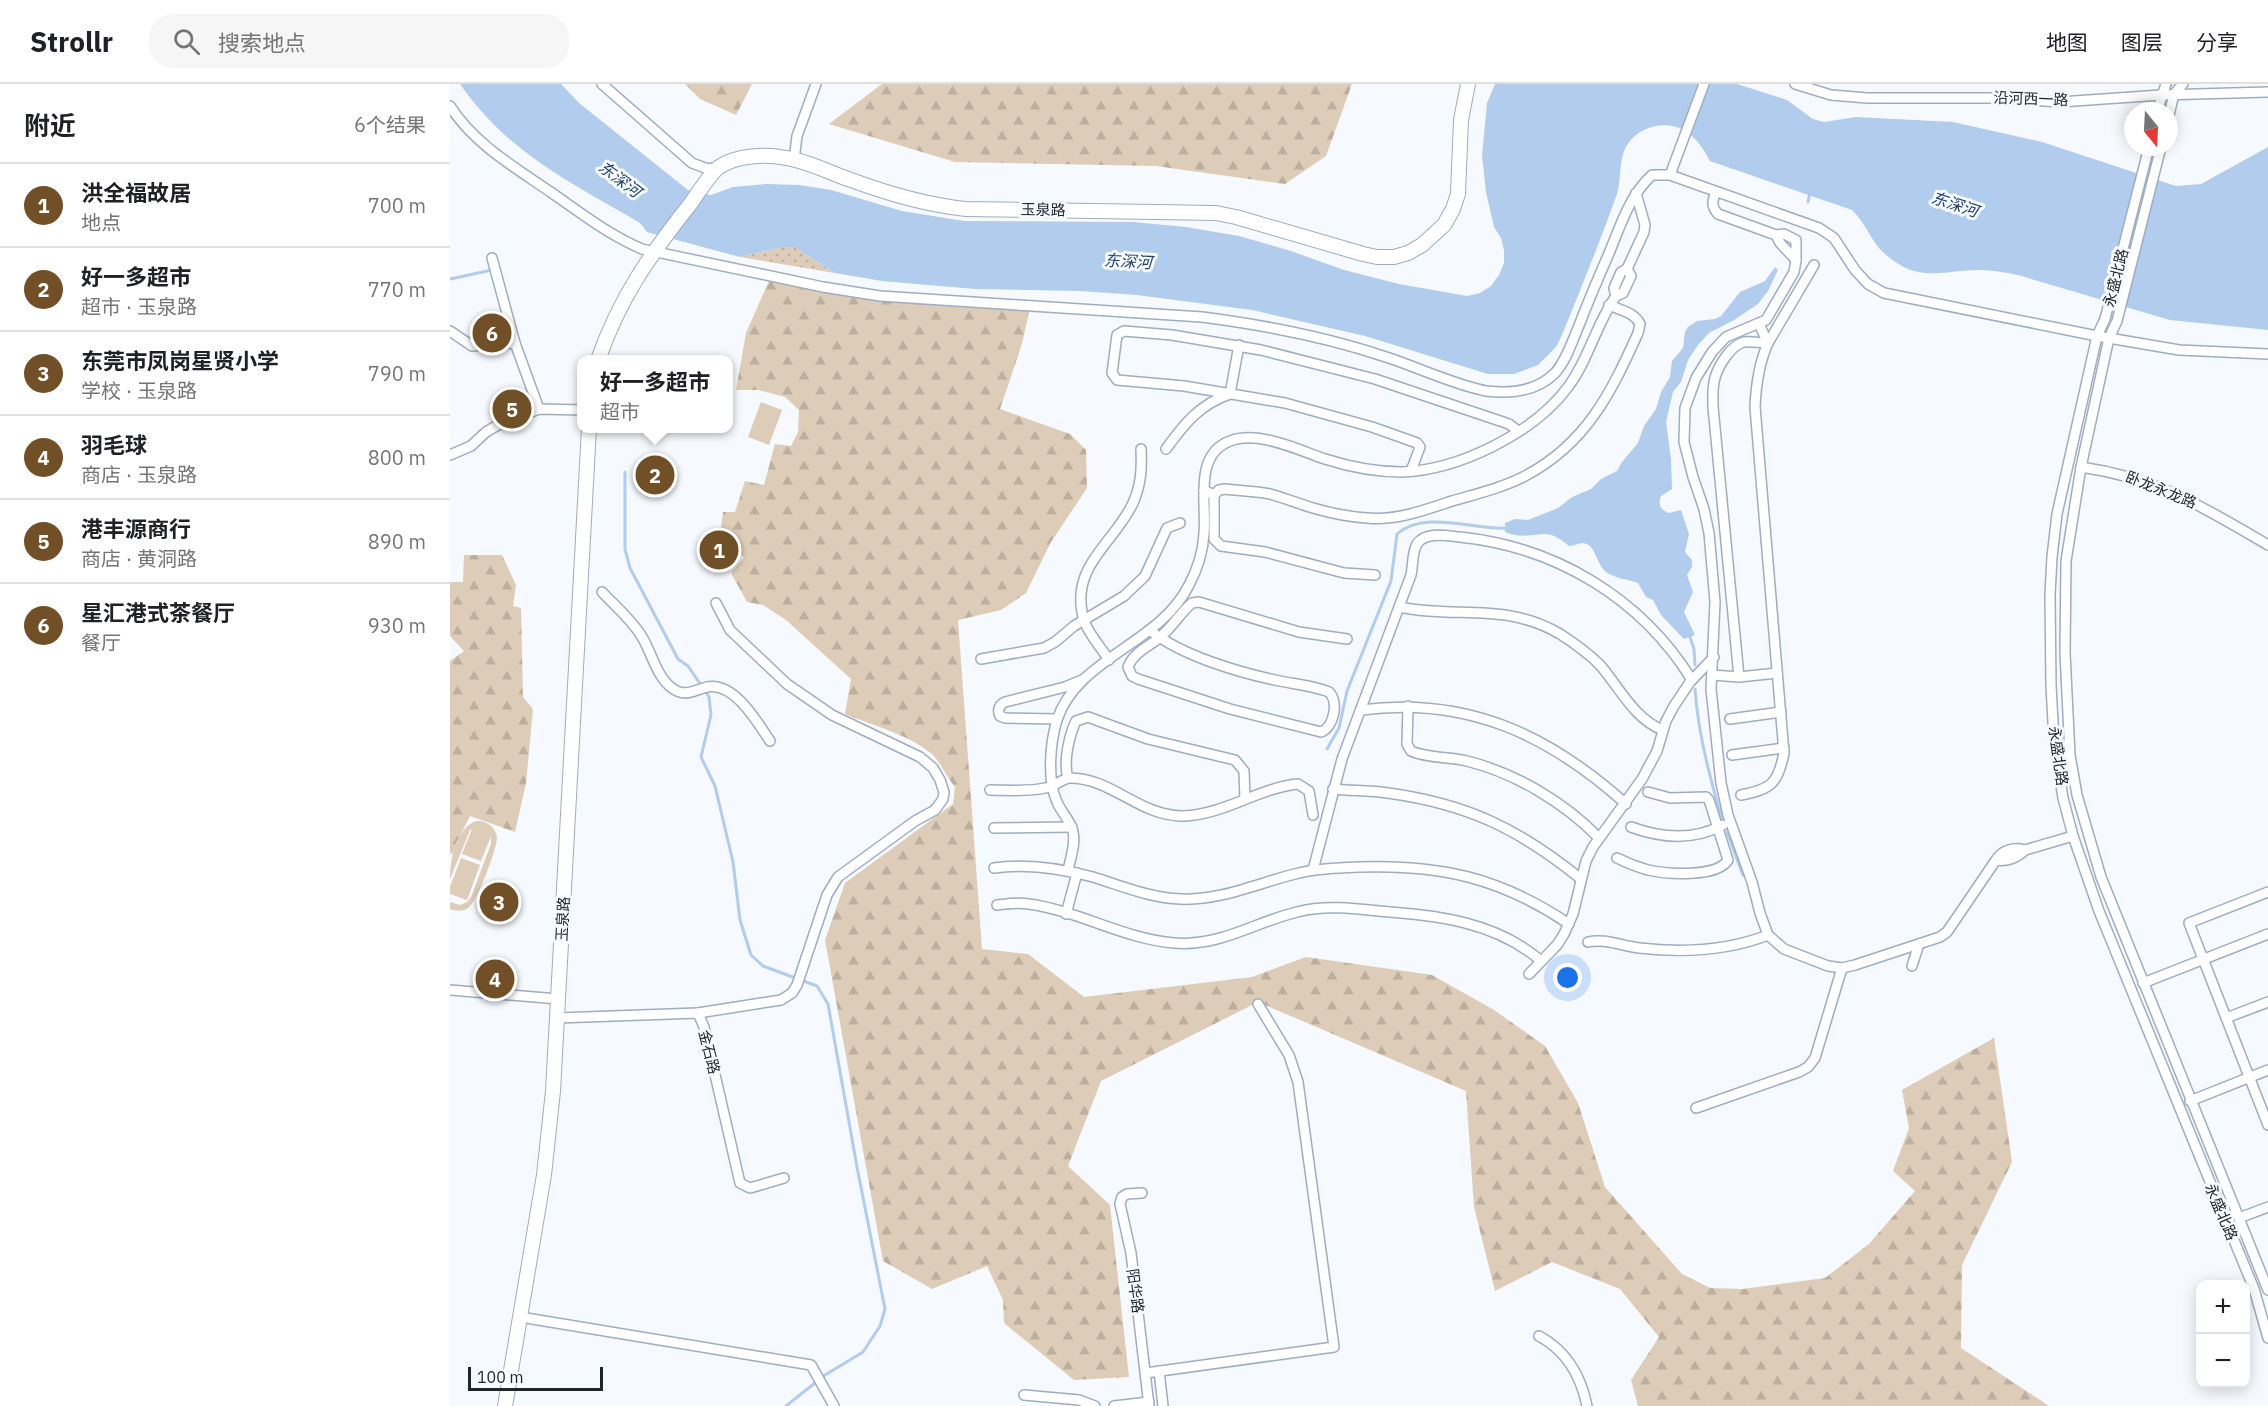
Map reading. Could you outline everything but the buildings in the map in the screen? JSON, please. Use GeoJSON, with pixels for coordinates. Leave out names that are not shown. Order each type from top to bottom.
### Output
{"type":"FeatureCollection","features":[{"type":"Feature","properties":{"kind":"street"},"geometry":{"type":"LineString","coordinates":[[602,84],[692,163],[708,169],[719,167]]}},
{"type":"Feature","properties":{"kind":"street"},"geometry":{"type":"LineString","coordinates":[[794,160],[797,136],[816,84]]}},
{"type":"Feature","properties":{"kind":"street","name":"玉泉路"},"geometry":{"type":"LineString","coordinates":[[719,167],[758,156],[794,160],[882,192],[945,207],[966,209],[1216,213],[1363,254],[1394,257],[1408,253],[1422,245],[1444,225],[1453,209],[1460,181],[1461,120],[1468,84]]}},
{"type":"Feature","properties":{"kind":"street"},"geometry":{"type":"LineString","coordinates":[[1670,176],[1704,84]]}},
{"type":"Feature","properties":{"kind":"street","name":"沿河西一路"},"geometry":{"type":"LineString","coordinates":[[1795,84],[1831,95],[1867,98],[1996,98],[2060,102],[2174,94],[2268,92]]}},
{"type":"Feature","properties":{"kind":"street"},"geometry":{"type":"LineString","coordinates":[[2159,102],[2166,84]]}},
{"type":"Feature","properties":{"kind":"street"},"geometry":{"type":"LineString","coordinates":[[2172,102],[2174,94],[2183,84]]}},
{"type":"Feature","properties":{"kind":"street"},"geometry":{"type":"LineString","coordinates":[[450,106],[463,124],[503,158],[614,235],[631,244],[653,251],[823,287],[880,296],[1232,321],[1352,347],[1385,356],[1472,388],[1500,393],[1527,389],[1540,384],[1557,371],[1569,348],[1628,207],[1643,183],[1652,175],[1670,176],[1819,228],[1834,238],[1868,284],[1884,293],[2097,336],[2179,350],[2268,354]]}},
{"type":"Feature","properties":{"kind":"street","name":"永盛北路"},"geometry":{"type":"LineString","coordinates":[[2147,156],[2105,319],[2097,336],[2058,514],[2050,595],[2054,741],[2063,798],[2073,836],[2103,922],[2254,1289],[2268,1338]]}},
{"type":"Feature","properties":{"kind":"street","name":"永盛北路"},"geometry":{"type":"LineString","coordinates":[[2158,156],[2116,321],[2109,338],[2081,467],[2066,561],[2064,602],[2070,755],[2089,840],[2143,983],[2268,1290]]}},
{"type":"Feature","properties":{"kind":"street"},"geometry":{"type":"LineString","coordinates":[[600,355],[615,315],[639,271],[719,167]]}},
{"type":"Feature","properties":{"kind":"street"},"geometry":{"type":"LineString","coordinates":[[1716,192],[1712,202],[1718,214],[1776,235],[1780,243],[1797,260],[1794,272],[1771,314],[1759,324],[1726,337],[1712,352],[1689,392],[1683,423],[1688,460],[1707,522],[1715,602],[1712,689],[1721,783],[1730,820],[1768,936],[1784,949],[1828,966],[1842,968],[1919,944],[1940,937],[1953,925],[1996,860],[2002,861],[2019,856],[2025,850],[2073,836]]}},
{"type":"Feature","properties":{"kind":"street"},"geometry":{"type":"LineString","coordinates":[[1066,914],[1072,872],[1073,838],[1072,828],[1057,804],[1052,786],[1052,751],[1057,719],[1068,698],[1087,678],[1151,631],[1179,603],[1196,571],[1204,536],[1205,470],[1209,460],[1223,445],[1237,439],[1269,440],[1351,466],[1376,471],[1424,470],[1470,456],[1518,431],[1552,404],[1567,388],[1578,372],[1604,313],[1616,296],[1614,288],[1617,280],[1621,272],[1628,269],[1644,232],[1645,225],[1636,193]]}},
{"type":"Feature","properties":{"kind":"street"},"geometry":{"type":"LineString","coordinates":[[492,258],[515,343],[539,409]]}},
{"type":"Feature","properties":{"kind":"street"},"geometry":{"type":"LineString","coordinates":[[1741,795],[1761,792],[1776,780],[1781,768],[1784,748],[1755,407],[1759,376],[1768,344],[1814,265]]}},
{"type":"Feature","properties":{"kind":"street"},"geometry":{"type":"LineString","coordinates":[[1375,575],[1344,573],[1265,552],[1221,546],[1214,539],[1214,495],[1219,490],[1225,489],[1256,492],[1328,512],[1383,519],[1422,510],[1523,477],[1545,465],[1566,449],[1584,430],[1612,387],[1638,333],[1640,324],[1637,317],[1609,305]]}},
{"type":"Feature","properties":{"kind":"street"},"geometry":{"type":"LineString","coordinates":[[1759,324],[1768,344]]}},
{"type":"Feature","properties":{"kind":"street"},"geometry":{"type":"LineString","coordinates":[[450,331],[472,346],[515,343]]}},
{"type":"Feature","properties":{"kind":"street"},"geometry":{"type":"LineString","coordinates":[[1411,471],[1420,447],[1412,441],[1332,416],[1230,393],[1117,380],[1112,373],[1117,335],[1124,331],[1172,334],[1239,345],[1375,379],[1509,424],[1518,431]]}},
{"type":"Feature","properties":{"kind":"street"},"geometry":{"type":"LineString","coordinates":[[1739,677],[1713,390],[1720,368],[1737,345],[1753,342],[1768,344]]}},
{"type":"Feature","properties":{"kind":"street"},"geometry":{"type":"LineString","coordinates":[[1230,393],[1239,345]]}},
{"type":"Feature","properties":{"kind":"street"},"geometry":{"type":"LineString","coordinates":[[1166,449],[1189,419],[1202,407],[1230,393]]}},
{"type":"Feature","properties":{"kind":"street"},"geometry":{"type":"LineString","coordinates":[[450,455],[471,446],[486,432],[498,425],[539,409],[577,410]]}},
{"type":"Feature","properties":{"kind":"street","name":"玉泉路"},"geometry":{"type":"LineString","coordinates":[[505,1406],[549,1133],[589,433]]}},
{"type":"Feature","properties":{"kind":"street"},"geometry":{"type":"LineString","coordinates":[[1109,660],[1084,621],[1082,599],[1086,572],[1090,561],[1117,531],[1133,502],[1142,475],[1141,449]]}},
{"type":"Feature","properties":{"kind":"street","name":"卧龙永龙路"},"geometry":{"type":"LineString","coordinates":[[2081,467],[2116,472],[2155,484],[2187,498],[2268,545]]}},
{"type":"Feature","properties":{"kind":"street"},"geometry":{"type":"LineString","coordinates":[[1204,490],[1214,495]]}},
{"type":"Feature","properties":{"kind":"street"},"geometry":{"type":"LineString","coordinates":[[981,660],[1044,648],[1074,626],[1124,596],[1136,586],[1151,566],[1167,528],[1180,523]]}},
{"type":"Feature","properties":{"kind":"street"},"geometry":{"type":"LineString","coordinates":[[1313,870],[1333,789],[1411,575],[1416,545],[1421,540],[1440,536],[1480,540],[1511,547],[1564,565],[1613,595],[1648,624],[1692,680]]}},
{"type":"Feature","properties":{"kind":"street"},"geometry":{"type":"LineString","coordinates":[[602,592],[641,635],[665,681],[679,692],[686,694],[708,687],[724,690],[748,708],[770,741]]}},
{"type":"Feature","properties":{"kind":"street"},"geometry":{"type":"LineString","coordinates":[[1151,631],[1160,638],[1180,649],[1250,674],[1329,692],[1334,700],[1329,725],[1326,730],[1314,732],[1230,709],[1132,676],[1128,667],[1131,660],[1160,638],[1185,609],[1192,603],[1199,602],[1299,632],[1347,639]]}},
{"type":"Feature","properties":{"kind":"street"},"geometry":{"type":"LineString","coordinates":[[698,1013],[781,1000],[792,993],[801,975],[826,895],[832,886],[847,870],[915,821],[935,810],[943,799],[942,786],[937,774],[920,757],[832,715],[787,684],[730,630],[716,603]]}},
{"type":"Feature","properties":{"kind":"street"},"geometry":{"type":"LineString","coordinates":[[1399,607],[1452,613],[1495,612],[1520,617],[1547,627],[1588,654],[1650,724],[1664,730]]}},
{"type":"Feature","properties":{"kind":"street"},"geometry":{"type":"LineString","coordinates":[[1529,974],[1557,945],[1569,924],[1586,861],[1599,838],[1642,779],[1657,751],[1674,706],[1692,680],[1714,657]]}},
{"type":"Feature","properties":{"kind":"street"},"geometry":{"type":"LineString","coordinates":[[1713,675],[1739,677],[1777,673]]}},
{"type":"Feature","properties":{"kind":"street"},"geometry":{"type":"LineString","coordinates":[[1057,719],[1005,718],[1000,716],[999,708],[1000,704],[1005,702],[1065,687],[1087,678]]}},
{"type":"Feature","properties":{"kind":"street"},"geometry":{"type":"LineString","coordinates":[[1361,710],[1408,706],[1469,713],[1542,742],[1579,765],[1626,804]]}},
{"type":"Feature","properties":{"kind":"street"},"geometry":{"type":"LineString","coordinates":[[1408,706],[1407,744],[1412,751],[1474,763],[1515,779],[1569,811],[1599,838]]}},
{"type":"Feature","properties":{"kind":"street"},"geometry":{"type":"LineString","coordinates":[[1730,719],[1781,712]]}},
{"type":"Feature","properties":{"kind":"street"},"geometry":{"type":"LineString","coordinates":[[1068,778],[1066,764],[1073,727],[1076,721],[1088,717],[1148,739],[1234,760],[1244,771],[1245,799]]}},
{"type":"Feature","properties":{"kind":"street"},"geometry":{"type":"LineString","coordinates":[[1732,755],[1784,748]]}},
{"type":"Feature","properties":{"kind":"street"},"geometry":{"type":"LineString","coordinates":[[990,790],[1046,788],[1068,778],[1099,784],[1149,810],[1163,814],[1197,815],[1213,812],[1245,799],[1298,784],[1309,791],[1313,815]]}},
{"type":"Feature","properties":{"kind":"street"},"geometry":{"type":"LineString","coordinates":[[1333,789],[1365,790],[1419,798],[1468,810],[1518,834],[1581,879]]}},
{"type":"Feature","properties":{"kind":"street"},"geometry":{"type":"LineString","coordinates":[[1617,858],[1646,869],[1666,873],[1721,868],[1728,860],[1728,854],[1706,797],[1670,798],[1648,792]]}},
{"type":"Feature","properties":{"kind":"street"},"geometry":{"type":"LineString","coordinates":[[1631,827],[1659,836],[1674,837],[1704,833],[1730,820]]}},
{"type":"Feature","properties":{"kind":"street"},"geometry":{"type":"LineString","coordinates":[[994,828],[1072,828]]}},
{"type":"Feature","properties":{"kind":"street"},"geometry":{"type":"LineString","coordinates":[[994,868],[1026,865],[1072,872],[1149,895],[1182,900],[1213,898],[1313,870],[1375,867],[1457,873],[1502,888],[1569,924]]}},
{"type":"Feature","properties":{"kind":"street"},"geometry":{"type":"LineString","coordinates":[[2268,892],[2189,923],[2268,1125]]}},
{"type":"Feature","properties":{"kind":"street"},"geometry":{"type":"LineString","coordinates":[[997,904],[1029,904],[1143,938],[1193,943],[1225,938],[1283,916],[1307,910],[1364,909],[1430,915],[1467,922],[1496,932],[1522,946],[1541,961]]}},
{"type":"Feature","properties":{"kind":"street"},"geometry":{"type":"LineString","coordinates":[[2143,983],[2268,934]]}},
{"type":"Feature","properties":{"kind":"street"},"geometry":{"type":"LineString","coordinates":[[1588,942],[1601,941],[1636,948],[1680,951],[1723,948],[1768,936]]}},
{"type":"Feature","properties":{"kind":"street"},"geometry":{"type":"LineString","coordinates":[[1912,966],[1919,944]]}},
{"type":"Feature","properties":{"kind":"street"},"geometry":{"type":"LineString","coordinates":[[1696,1108],[1808,1067],[1815,1058],[1842,968]]}},
{"type":"Feature","properties":{"kind":"street"},"geometry":{"type":"LineString","coordinates":[[450,990],[558,999]]}},
{"type":"Feature","properties":{"kind":"street"},"geometry":{"type":"LineString","coordinates":[[2226,1018],[2268,1002]]}},
{"type":"Feature","properties":{"kind":"street"},"geometry":{"type":"LineString","coordinates":[[1146,1373],[1334,1347],[1298,1082],[1289,1055],[1258,1004]]}},
{"type":"Feature","properties":{"kind":"street","name":"金石路"},"geometry":{"type":"LineString","coordinates":[[557,1018],[698,1013],[704,1027],[740,1183],[750,1188],[784,1178]]}},
{"type":"Feature","properties":{"kind":"street"},"geometry":{"type":"LineString","coordinates":[[2190,1101],[2268,1071]]}},
{"type":"Feature","properties":{"kind":"street","name":"阳华路"},"geometry":{"type":"LineString","coordinates":[[1142,1193],[1127,1194],[1122,1197],[1120,1204],[1131,1253],[1149,1404]]}},
{"type":"Feature","properties":{"kind":"street"},"geometry":{"type":"LineString","coordinates":[[2239,1218],[2268,1207]]}},
{"type":"Feature","properties":{"kind":"street"},"geometry":{"type":"LineString","coordinates":[[520,1317],[811,1365],[834,1406]]}},
{"type":"Feature","properties":{"kind":"street"},"geometry":{"type":"LineString","coordinates":[[1539,1336],[1556,1347],[1571,1363],[1581,1382],[1587,1406]]}},
{"type":"Feature","properties":{"kind":"street"},"geometry":{"type":"LineString","coordinates":[[1159,1371],[1163,1406]]}},
{"type":"Feature","properties":{"kind":"street"},"geometry":{"type":"LineString","coordinates":[[1024,1395],[1079,1400],[1095,1406]]}},
{"type":"Feature","properties":{"kind":"street"},"geometry":{"type":"LineString","coordinates":[[1114,1406],[1149,1404]]}},
{"type":"Feature","properties":{"kind":"green space"},"geometry":{"type":"Polygon","coordinates":[[[685,84],[752,84],[736,115],[700,99],[685,84]]]}},
{"type":"Feature","properties":{"kind":"green space"},"geometry":{"type":"Polygon","coordinates":[[[882,84],[1352,84],[1326,156],[1285,184],[1156,166],[955,162],[829,124],[882,84]]]}},
{"type":"Feature","properties":{"kind":"green space"},"geometry":{"type":"Polygon","coordinates":[[[783,247],[794,247],[835,273],[740,257],[783,247]]]}},
{"type":"Feature","properties":{"kind":"green space"},"geometry":{"type":"Polygon","coordinates":[[[769,281],[906,300],[1030,309],[1021,347],[1000,409],[1070,434],[1086,450],[1087,488],[1051,542],[1026,593],[1001,610],[958,620],[982,949],[1028,954],[1084,997],[1252,977],[1306,957],[1432,975],[1494,1010],[1545,1046],[1578,1103],[1605,1187],[1682,1274],[1710,1288],[1743,1289],[1825,1278],[1869,1244],[1915,1191],[1893,1171],[1909,1128],[1902,1090],[1994,1038],[2012,1162],[1962,1265],[1961,1348],[2049,1406],[1638,1406],[1631,1380],[1659,1337],[1620,1289],[1552,1262],[1495,1291],[1474,1207],[1466,1091],[1258,1002],[1101,1081],[1068,1166],[1110,1205],[1129,1377],[1074,1380],[1004,1323],[1003,1300],[987,1266],[932,1289],[883,1261],[825,940],[845,883],[953,804],[955,787],[936,758],[925,749],[904,737],[845,714],[851,679],[786,620],[763,605],[747,602],[731,573],[744,558],[721,528],[723,512],[735,512],[745,481],[764,485],[775,444],[791,446],[798,432],[799,410],[785,397],[758,390],[736,390],[746,333],[769,281]]]}},
{"type":"Feature","properties":{"kind":"green space"},"geometry":{"type":"Polygon","coordinates":[[[761,402],[782,410],[769,445],[748,437],[761,402]]]}},
{"type":"Feature","properties":{"kind":"green space"},"geometry":{"type":"Polygon","coordinates":[[[464,555],[502,555],[516,585],[513,606],[521,608],[523,697],[533,709],[526,783],[515,832],[470,816],[453,854],[450,853],[450,661],[464,651],[450,636],[450,582],[463,582],[464,555]]]}},
{"type":"Feature","properties":{"kind":"green space"},"geometry":{"type":"Polygon","coordinates":[[[477,821],[487,823],[495,831],[497,838],[494,852],[472,904],[464,910],[452,910],[450,902],[460,905],[471,897],[491,844],[491,836],[481,861],[462,854],[472,829],[470,830],[450,879],[451,863],[459,837],[470,824],[477,821]]]}},
{"type":"Feature","properties":{"kind":"green space"},"geometry":{"type":"Polygon","coordinates":[[[461,858],[480,865],[467,900],[450,894],[450,887],[461,858]]]}},
{"type":"Feature","properties":{"kind":"water","name":"东深河"},"geometry":{"type":"Polygon","coordinates":[[[460,84],[561,84],[579,103],[688,190],[711,195],[733,187],[766,184],[799,185],[831,190],[902,211],[964,221],[1133,222],[1186,227],[1239,236],[1344,270],[1399,284],[1467,296],[1480,293],[1491,286],[1504,263],[1501,238],[1494,227],[1486,192],[1482,156],[1487,103],[1495,84],[1737,84],[1787,100],[1813,119],[1824,122],[1856,117],[1953,122],[2042,142],[2176,186],[2201,184],[2268,147],[2268,330],[2170,320],[2008,273],[1977,270],[1930,273],[1908,269],[1880,249],[1852,210],[1710,161],[1701,146],[1688,133],[1664,125],[1639,133],[1624,151],[1617,194],[1556,347],[1538,365],[1514,374],[1488,374],[1365,336],[1252,310],[1137,295],[1080,291],[975,289],[882,281],[835,273],[794,247],[783,247],[740,257],[647,232],[640,223],[565,179],[520,148],[479,108],[460,84]]]}},
{"type":"Feature","properties":{"kind":"water"},"geometry":{"type":"Polygon","coordinates":[[[1775,267],[1778,270],[1768,291],[1758,304],[1709,333],[1698,345],[1688,360],[1681,382],[1673,392],[1666,422],[1672,489],[1661,496],[1660,502],[1666,512],[1681,510],[1689,534],[1685,552],[1692,560],[1692,567],[1687,575],[1693,592],[1684,612],[1695,635],[1684,639],[1661,615],[1653,600],[1646,597],[1638,583],[1606,572],[1587,544],[1569,546],[1557,537],[1547,534],[1524,536],[1510,534],[1505,532],[1505,523],[1515,519],[1528,520],[1558,508],[1572,497],[1591,489],[1601,479],[1617,471],[1638,443],[1644,426],[1656,409],[1661,392],[1670,377],[1672,361],[1683,348],[1688,327],[1697,321],[1721,316],[1740,292],[1765,281],[1775,267]]]}},
{"type":"Feature","properties":{"kind":"waterway"},"geometry":{"type":"LineString","coordinates":[[1808,202],[1810,192]]}},
{"type":"Feature","properties":{"kind":"waterway"},"geometry":{"type":"LineString","coordinates":[[450,279],[492,270]]}},
{"type":"Feature","properties":{"kind":"waterway"},"geometry":{"type":"LineString","coordinates":[[625,472],[625,549],[630,568],[678,659],[688,666],[709,697],[711,715],[701,757],[715,786],[733,862],[740,920],[751,955],[763,966],[817,986],[828,1004],[885,1309],[880,1326],[863,1352],[825,1375],[786,1406]]}},
{"type":"Feature","properties":{"kind":"waterway"},"geometry":{"type":"LineString","coordinates":[[1327,749],[1339,728],[1347,691],[1391,581],[1397,534],[1408,527],[1436,522],[1509,528]]}},
{"type":"Feature","properties":{"kind":"waterway"},"geometry":{"type":"LineString","coordinates":[[1689,634],[1694,649],[1695,665]]}},
{"type":"Feature","properties":{"kind":"waterway"},"geometry":{"type":"LineString","coordinates":[[1695,689],[1705,754],[1722,818]]}},
{"type":"Feature","properties":{"kind":"waterway"},"geometry":{"type":"LineString","coordinates":[[1727,832],[1743,875]]}},
{"type":"Feature","properties":{"kind":"place","name":"星汇港式茶餐厅"},"geometry":{"type":"Point","coordinates":[492,333]}},
{"type":"Feature","properties":{"kind":"place","name":"港丰源商行"},"geometry":{"type":"Point","coordinates":[512,409]}},
{"type":"Feature","properties":{"kind":"place","name":"好一多超市"},"geometry":{"type":"Point","coordinates":[655,475]}},
{"type":"Feature","properties":{"kind":"place","name":"洪全福故居"},"geometry":{"type":"Point","coordinates":[719,550]}},
{"type":"Feature","properties":{"kind":"place","name":"东莞市凤岗星贤小学"},"geometry":{"type":"Point","coordinates":[499,902]}},
{"type":"Feature","properties":{"kind":"place","name":"羽毛球"},"geometry":{"type":"Point","coordinates":[495,979]}}]}
